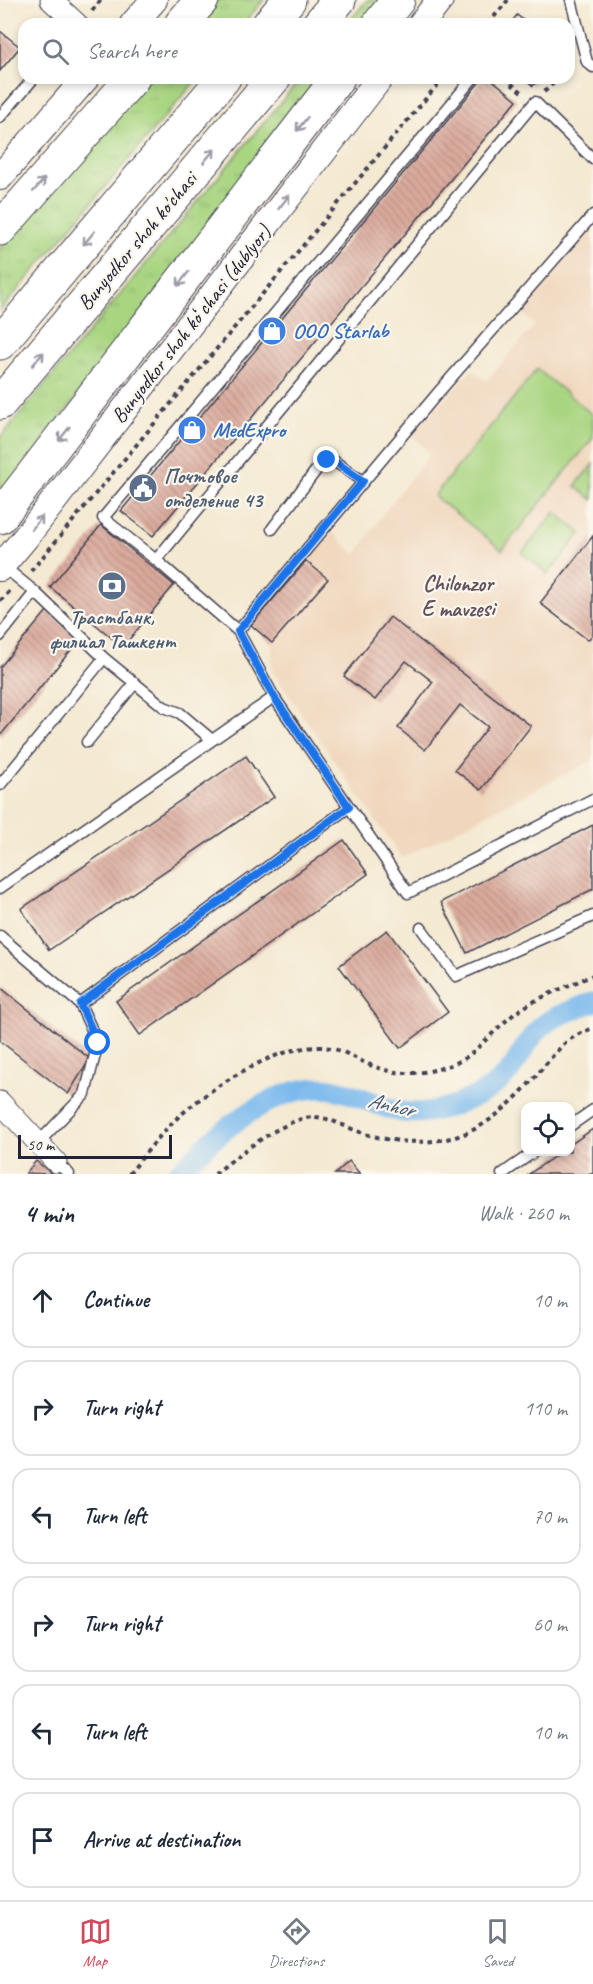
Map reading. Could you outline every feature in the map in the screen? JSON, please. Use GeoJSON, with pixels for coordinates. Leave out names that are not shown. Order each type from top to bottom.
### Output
{"type":"FeatureCollection","features":[{"type":"Feature","properties":{"kind":"main road"},"geometry":{"type":"LineString","coordinates":[[186,18],[202,0]]}},
{"type":"Feature","properties":{"kind":"main road"},"geometry":{"type":"LineString","coordinates":[[274,18],[289,0]]}},
{"type":"Feature","properties":{"kind":"main road"},"geometry":{"type":"LineString","coordinates":[[324,18],[339,0]]}},
{"type":"Feature","properties":{"kind":"main road"},"geometry":{"type":"LineString","coordinates":[[384,18],[398,0]]}},
{"type":"Feature","properties":{"kind":"main road"},"geometry":{"type":"LineString","coordinates":[[0,229],[129,84]]}},
{"type":"Feature","properties":{"kind":"main road","name":"Bunyodkor shoh ko'chasi"},"geometry":{"type":"LineString","coordinates":[[0,343],[219,84]]}},
{"type":"Feature","properties":{"kind":"main road","name":"Bunyodkor shoh ko'chasi"},"geometry":{"type":"LineString","coordinates":[[0,403],[269,84]]}},
{"type":"Feature","properties":{"kind":"main road"},"geometry":{"type":"LineString","coordinates":[[0,517],[333,84]]}},
{"type":"Feature","properties":{"kind":"street"},"geometry":{"type":"LineString","coordinates":[[51,0],[70,18]]}},
{"type":"Feature","properties":{"kind":"street"},"geometry":{"type":"LineString","coordinates":[[138,18],[154,0]]}},
{"type":"Feature","properties":{"kind":"street"},"geometry":{"type":"LineString","coordinates":[[426,18],[440,0]]}},
{"type":"Feature","properties":{"kind":"street"},"geometry":{"type":"LineString","coordinates":[[0,177],[81,84]]}},
{"type":"Feature","properties":{"kind":"street","name":"Bunyodkor shoh koʻchasi (dublyor)"},"geometry":{"type":"LineString","coordinates":[[8,571],[375,84]]}},
{"type":"Feature","properties":{"kind":"street"},"geometry":{"type":"LineString","coordinates":[[0,1102],[63,1168]]}},
{"type":"Feature","properties":{"kind":"lane"},"geometry":{"type":"LineString","coordinates":[[571,0],[591,61]]}},
{"type":"Feature","properties":{"kind":"lane"},"geometry":{"type":"LineString","coordinates":[[0,117],[29,84]]}},
{"type":"Feature","properties":{"kind":"lane"},"geometry":{"type":"LineString","coordinates":[[468,84],[103,518],[156,560],[238,631],[274,697],[408,893],[593,799]]}},
{"type":"Feature","properties":{"kind":"lane"},"geometry":{"type":"LineString","coordinates":[[156,560],[535,102],[593,159]]}},
{"type":"Feature","properties":{"kind":"lane"},"geometry":{"type":"LineString","coordinates":[[238,631],[436,394],[593,215]]}},
{"type":"Feature","properties":{"kind":"lane"},"geometry":{"type":"LineString","coordinates":[[272,529],[320,465],[327,460],[334,461],[363,481]]}},
{"type":"Feature","properties":{"kind":"lane"},"geometry":{"type":"LineString","coordinates":[[8,571],[35,592],[104,658],[165,707],[180,713],[212,740]]}},
{"type":"Feature","properties":{"kind":"lane"},"geometry":{"type":"LineString","coordinates":[[0,636],[35,592]]}},
{"type":"Feature","properties":{"kind":"lane"},"geometry":{"type":"LineString","coordinates":[[0,785],[104,658]]}},
{"type":"Feature","properties":{"kind":"lane"},"geometry":{"type":"LineString","coordinates":[[87,742],[135,683]]}},
{"type":"Feature","properties":{"kind":"lane"},"geometry":{"type":"LineString","coordinates":[[0,888],[274,697]]}},
{"type":"Feature","properties":{"kind":"lane"},"geometry":{"type":"LineString","coordinates":[[80,1004],[349,807]]}},
{"type":"Feature","properties":{"kind":"lane"},"geometry":{"type":"LineString","coordinates":[[421,928],[456,976],[593,916]]}},
{"type":"Feature","properties":{"kind":"lane"},"geometry":{"type":"LineString","coordinates":[[0,936],[80,1004],[98,1043],[85,1094],[38,1143]]}},
{"type":"Feature","properties":{"kind":"lane"},"geometry":{"type":"LineString","coordinates":[[575,1123],[593,1110]]}},
{"type":"Feature","properties":{"kind":"lane"},"geometry":{"type":"LineString","coordinates":[[502,1174],[528,1156]]}},
{"type":"Feature","properties":{"kind":"path"},"geometry":{"type":"LineString","coordinates":[[493,18],[508,0]]}},
{"type":"Feature","properties":{"kind":"path"},"geometry":{"type":"LineString","coordinates":[[0,601],[8,571],[45,554],[437,84]]}},
{"type":"Feature","properties":{"kind":"path"},"geometry":{"type":"LineString","coordinates":[[512,84],[535,102]]}},
{"type":"Feature","properties":{"kind":"path"},"geometry":{"type":"LineString","coordinates":[[129,1174],[171,1124],[196,1103],[244,1071],[285,1052],[306,1047],[325,1047],[348,1053],[386,1071],[410,1074],[436,1069],[467,1057],[523,1007],[593,975]]}},
{"type":"Feature","properties":{"kind":"path"},"geometry":{"type":"LineString","coordinates":[[215,1174],[236,1157],[284,1126],[308,1118],[323,1118],[375,1137],[402,1141],[444,1140],[468,1133],[491,1118],[519,1094],[570,1039],[593,1028]]}},
{"type":"Feature","properties":{"kind":"shaded area"},"geometry":{"type":"Polygon","coordinates":[[[593,223],[593,760],[402,858],[272,671],[272,643],[251,625],[332,532],[356,555],[382,515],[430,454],[412,435],[471,370],[486,381],[535,325],[523,313],[593,223]]]}},
{"type":"Feature","properties":{"kind":"green space"},"geometry":{"type":"Polygon","coordinates":[[[217,0],[264,0],[248,18],[201,18],[217,0]]]}},
{"type":"Feature","properties":{"kind":"green space"},"geometry":{"type":"Polygon","coordinates":[[[367,0],[382,0],[368,18],[352,18],[367,0]]]}},
{"type":"Feature","properties":{"kind":"green space"},"geometry":{"type":"Polygon","coordinates":[[[144,84],[193,84],[0,311],[0,248],[144,84]]]}},
{"type":"Feature","properties":{"kind":"green space"},"geometry":{"type":"Polygon","coordinates":[[[296,84],[317,84],[0,497],[0,438],[296,84]]]}},
{"type":"Feature","properties":{"kind":"green space"},"geometry":{"type":"Polygon","coordinates":[[[537,369],[593,415],[593,438],[502,550],[434,496],[537,369]]]}},
{"type":"Feature","properties":{"kind":"green space"},"geometry":{"type":"Polygon","coordinates":[[[593,464],[593,500],[575,486],[593,464]]]}},
{"type":"Feature","properties":{"kind":"green space"},"geometry":{"type":"Polygon","coordinates":[[[555,512],[581,533],[548,574],[522,553],[555,512]]]}},
{"type":"Feature","properties":{"kind":"building"},"geometry":{"type":"Polygon","coordinates":[[[0,31],[18,45],[18,49],[0,71],[0,31]]]}},
{"type":"Feature","properties":{"kind":"building"},"geometry":{"type":"Polygon","coordinates":[[[478,84],[497,84],[517,100],[153,536],[121,511],[478,84]]]}},
{"type":"Feature","properties":{"kind":"building","name":"Трастбанк, филиал Ташкент"},"geometry":{"type":"Polygon","coordinates":[[[101,525],[174,585],[123,647],[50,587],[101,525]]]}},
{"type":"Feature","properties":{"kind":"building"},"geometry":{"type":"Polygon","coordinates":[[[593,536],[593,634],[588,640],[540,603],[593,536]]]}},
{"type":"Feature","properties":{"kind":"building"},"geometry":{"type":"Polygon","coordinates":[[[306,561],[328,579],[272,643],[251,625],[306,561]]]}},
{"type":"Feature","properties":{"kind":"building"},"geometry":{"type":"Polygon","coordinates":[[[47,611],[80,639],[0,736],[0,667],[47,611]]]}},
{"type":"Feature","properties":{"kind":"building"},"geometry":{"type":"Polygon","coordinates":[[[390,617],[531,726],[481,790],[455,770],[488,727],[460,705],[425,750],[398,728],[433,682],[406,661],[375,700],[344,676],[390,617]]]}},
{"type":"Feature","properties":{"kind":"building"},"geometry":{"type":"Polygon","coordinates":[[[246,756],[274,797],[49,950],[21,909],[246,756]]]}},
{"type":"Feature","properties":{"kind":"building"},"geometry":{"type":"Polygon","coordinates":[[[593,825],[593,889],[467,953],[441,902],[593,825]]]}},
{"type":"Feature","properties":{"kind":"building"},"geometry":{"type":"Polygon","coordinates":[[[344,840],[368,874],[140,1035],[116,1001],[344,840]]]}},
{"type":"Feature","properties":{"kind":"building"},"geometry":{"type":"Polygon","coordinates":[[[387,930],[448,1012],[400,1048],[339,966],[387,930]]]}},
{"type":"Feature","properties":{"kind":"building"},"geometry":{"type":"Polygon","coordinates":[[[0,987],[90,1059],[68,1094],[0,1041],[0,987]]]}},
{"type":"Feature","properties":{"kind":"building"},"geometry":{"type":"Polygon","coordinates":[[[593,1129],[593,1174],[529,1174],[555,1156],[575,1156],[575,1142],[593,1129]]]}},
{"type":"Feature","properties":{"kind":"building"},"geometry":{"type":"Polygon","coordinates":[[[36,1161],[52,1174],[26,1173],[36,1161]]]}},
{"type":"Feature","properties":{"kind":"building"},"geometry":{"type":"Polygon","coordinates":[[[349,1161],[360,1174],[335,1174],[349,1161]]]}},
{"type":"Feature","properties":{"kind":"waterway","name":"Anhor"},"geometry":{"type":"LineString","coordinates":[[178,1174],[208,1143],[227,1128],[268,1102],[290,1093],[311,1089],[339,1090],[408,1113],[428,1112],[458,1104],[487,1090],[505,1076],[532,1036],[546,1023],[593,1002]]}},
{"type":"Feature","properties":{"kind":"place","name":"ООО Starlab"},"geometry":{"type":"Point","coordinates":[272,331]}},
{"type":"Feature","properties":{"kind":"place","name":"MedExpro"},"geometry":{"type":"Point","coordinates":[192,430]}},
{"type":"Feature","properties":{"kind":"place","name":"Почтовое отделение 43"},"geometry":{"type":"Point","coordinates":[143,488]}},
{"type":"Feature","properties":{"kind":"place","name":"Трастбанк, филиал Ташкент"},"geometry":{"type":"Point","coordinates":[112,586]}},
{"type":"Feature","properties":{"kind":"district","name":"Chilonzor E mavzesi"},"geometry":{"type":"Point","coordinates":[458,596]}},
{"type":"Feature","properties":{"kind":"route"},"geometry":{"type":"LineString","coordinates":[[98,1043],[80,1004],[349,807],[274,697],[238,631],[363,481],[334,461],[327,460]]}}]}
